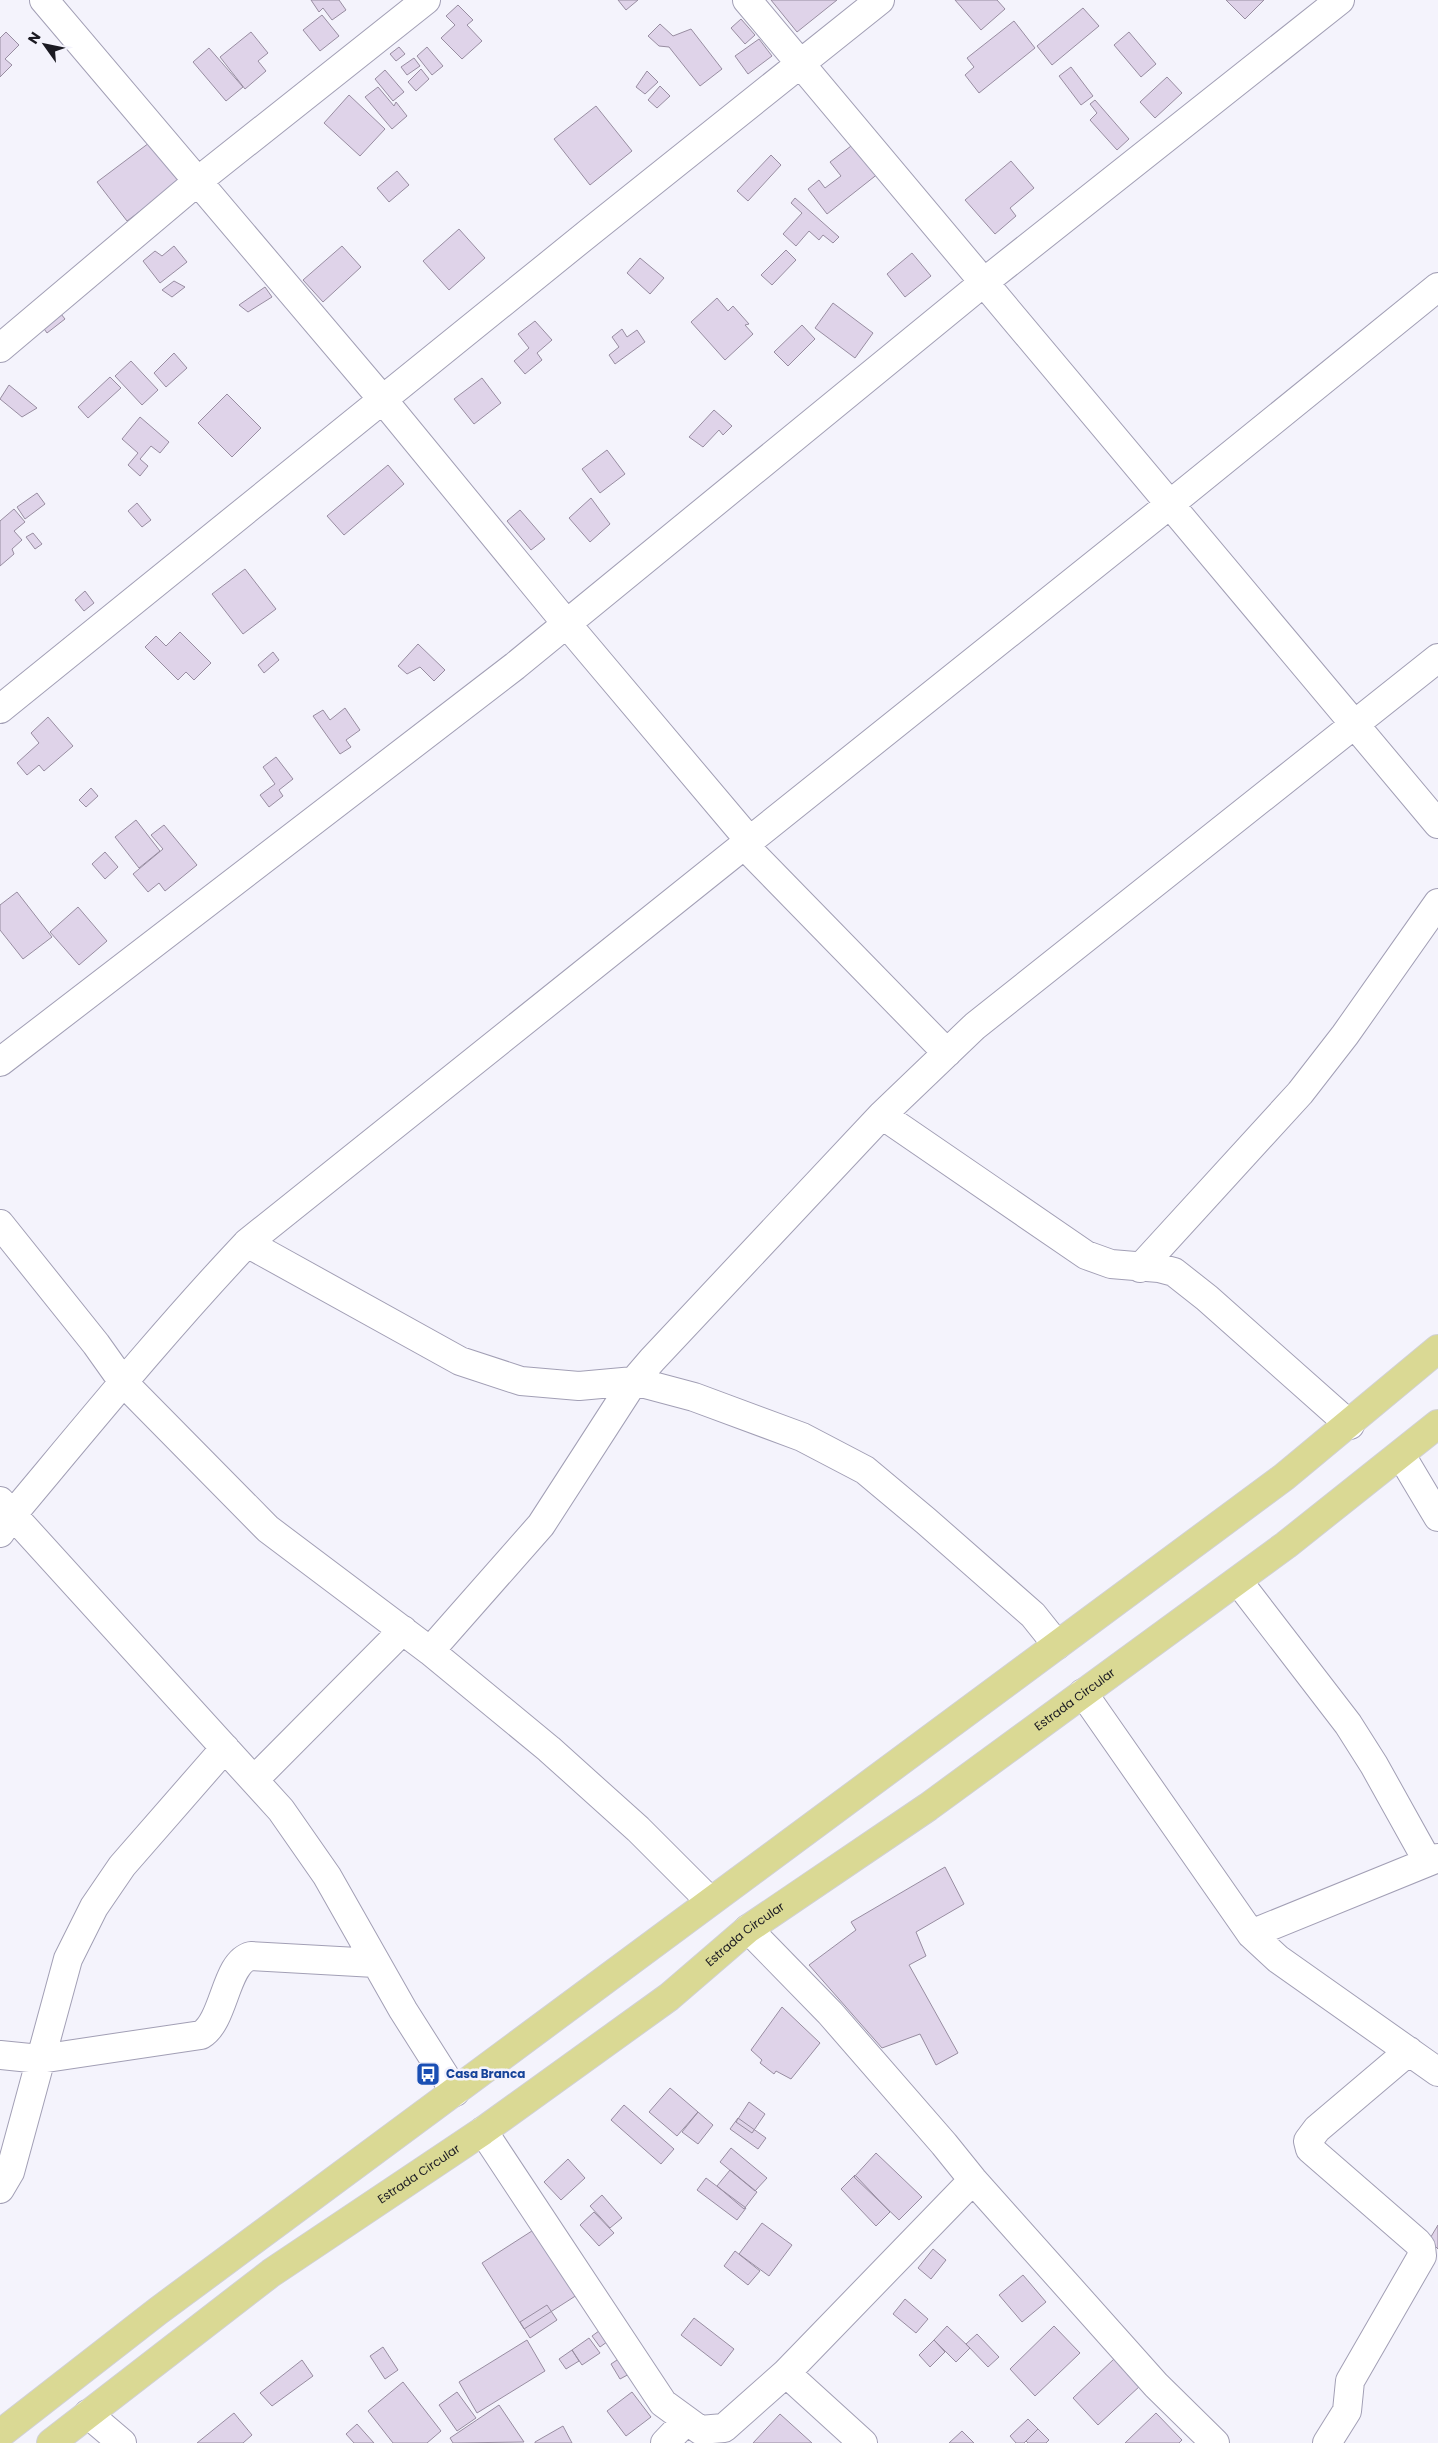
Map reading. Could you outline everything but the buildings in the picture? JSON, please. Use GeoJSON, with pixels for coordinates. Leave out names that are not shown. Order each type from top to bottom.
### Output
{"type":"FeatureCollection","features":[{"type":"Feature","properties":{"kind":"main road"},"geometry":{"type":"LineString","coordinates":[[0,2434],[158,2311],[1284,1478],[1350,1425],[1438,1349]]}},
{"type":"Feature","properties":{"kind":"main road","name":"Estrada Circular"},"geometry":{"type":"LineString","coordinates":[[52,2443],[271,2274],[483,2131],[669,1998],[748,1929],[928,1807],[1238,1581],[1401,1455],[1438,1424]]}},
{"type":"Feature","properties":{"kind":"street"},"geometry":{"type":"LineString","coordinates":[[44,0],[383,400],[746,842],[947,1053]]}},
{"type":"Feature","properties":{"kind":"street"},"geometry":{"type":"LineString","coordinates":[[0,348],[198,181],[426,0]]}},
{"type":"Feature","properties":{"kind":"street"},"geometry":{"type":"LineString","coordinates":[[747,0],[1438,824]]}},
{"type":"Feature","properties":{"kind":"street"},"geometry":{"type":"LineString","coordinates":[[0,709],[880,0]]}},
{"type":"Feature","properties":{"kind":"street"},"geometry":{"type":"LineString","coordinates":[[0,1062],[507,672],[984,283],[1340,0]]}},
{"type":"Feature","properties":{"kind":"street"},"geometry":{"type":"LineString","coordinates":[[455,2092],[375,1963],[327,1876],[281,1810],[225,1748],[4,1516],[247,1243],[746,842],[1170,505],[1438,287]]}},
{"type":"Feature","properties":{"kind":"street"},"geometry":{"type":"LineString","coordinates":[[430,1651],[541,1525],[634,1381],[882,1115],[975,1026],[1438,658]]}},
{"type":"Feature","properties":{"kind":"street"},"geometry":{"type":"LineString","coordinates":[[1140,1268],[1300,1093],[1345,1035],[1438,903]]}},
{"type":"Feature","properties":{"kind":"street"},"geometry":{"type":"LineString","coordinates":[[882,1115],[1086,1255],[1111,1264],[1140,1268],[1159,1268],[1174,1272],[1350,1425]]}},
{"type":"Feature","properties":{"kind":"street"},"geometry":{"type":"LineString","coordinates":[[0,1224],[96,1344],[123,1382],[268,1529],[430,1651],[549,1749],[638,1829],[710,1901]]}},
{"type":"Feature","properties":{"kind":"street"},"geometry":{"type":"LineString","coordinates":[[247,1243],[460,1361],[521,1381],[579,1386],[634,1381],[694,1397],[802,1437],[864,1470],[984,1569],[1033,1615],[1057,1645]]}},
{"type":"Feature","properties":{"kind":"street"},"geometry":{"type":"LineString","coordinates":[[1401,1455],[1438,1517]]}},
{"type":"Feature","properties":{"kind":"street"},"geometry":{"type":"LineString","coordinates":[[1238,1581],[1348,1724],[1433,1860],[1251,1934]]}},
{"type":"Feature","properties":{"kind":"street"},"geometry":{"type":"LineString","coordinates":[[254,1780],[403,1630]]}},
{"type":"Feature","properties":{"kind":"street"},"geometry":{"type":"LineString","coordinates":[[1084,1693],[1251,1934],[1278,1959],[1438,2072]]}},
{"type":"Feature","properties":{"kind":"street"},"geometry":{"type":"LineString","coordinates":[[0,2189],[10,2172],[68,1959],[94,1907],[122,1866],[225,1748]]}},
{"type":"Feature","properties":{"kind":"street"},"geometry":{"type":"LineString","coordinates":[[748,1929],[830,2013],[973,2180],[1156,2385],[1215,2443]]}},
{"type":"Feature","properties":{"kind":"street"},"geometry":{"type":"LineString","coordinates":[[0,2055],[40,2059],[201,2035],[212,2026],[240,1961],[245,1957],[375,1963]]}},
{"type":"Feature","properties":{"kind":"street"},"geometry":{"type":"LineString","coordinates":[[1327,2443],[1347,2411],[1350,2381],[1422,2256],[1421,2247],[1417,2242],[1310,2150],[1308,2141],[1317,2129],[1409,2051]]}},
{"type":"Feature","properties":{"kind":"street"},"geometry":{"type":"LineString","coordinates":[[483,2131],[663,2403],[700,2430],[724,2428],[786,2373],[973,2180]]}},
{"type":"Feature","properties":{"kind":"street"},"geometry":{"type":"LineString","coordinates":[[786,2373],[862,2443]]}},
{"type":"Feature","properties":{"kind":"street"},"geometry":{"type":"LineString","coordinates":[[88,2414],[122,2443]]}},
{"type":"Feature","properties":{"kind":"street"},"geometry":{"type":"LineString","coordinates":[[664,2443],[686,2421]]}},
{"type":"Feature","properties":{"kind":"place","name":"Casa Branca"},"geometry":{"type":"Point","coordinates":[428,2074]}}]}
